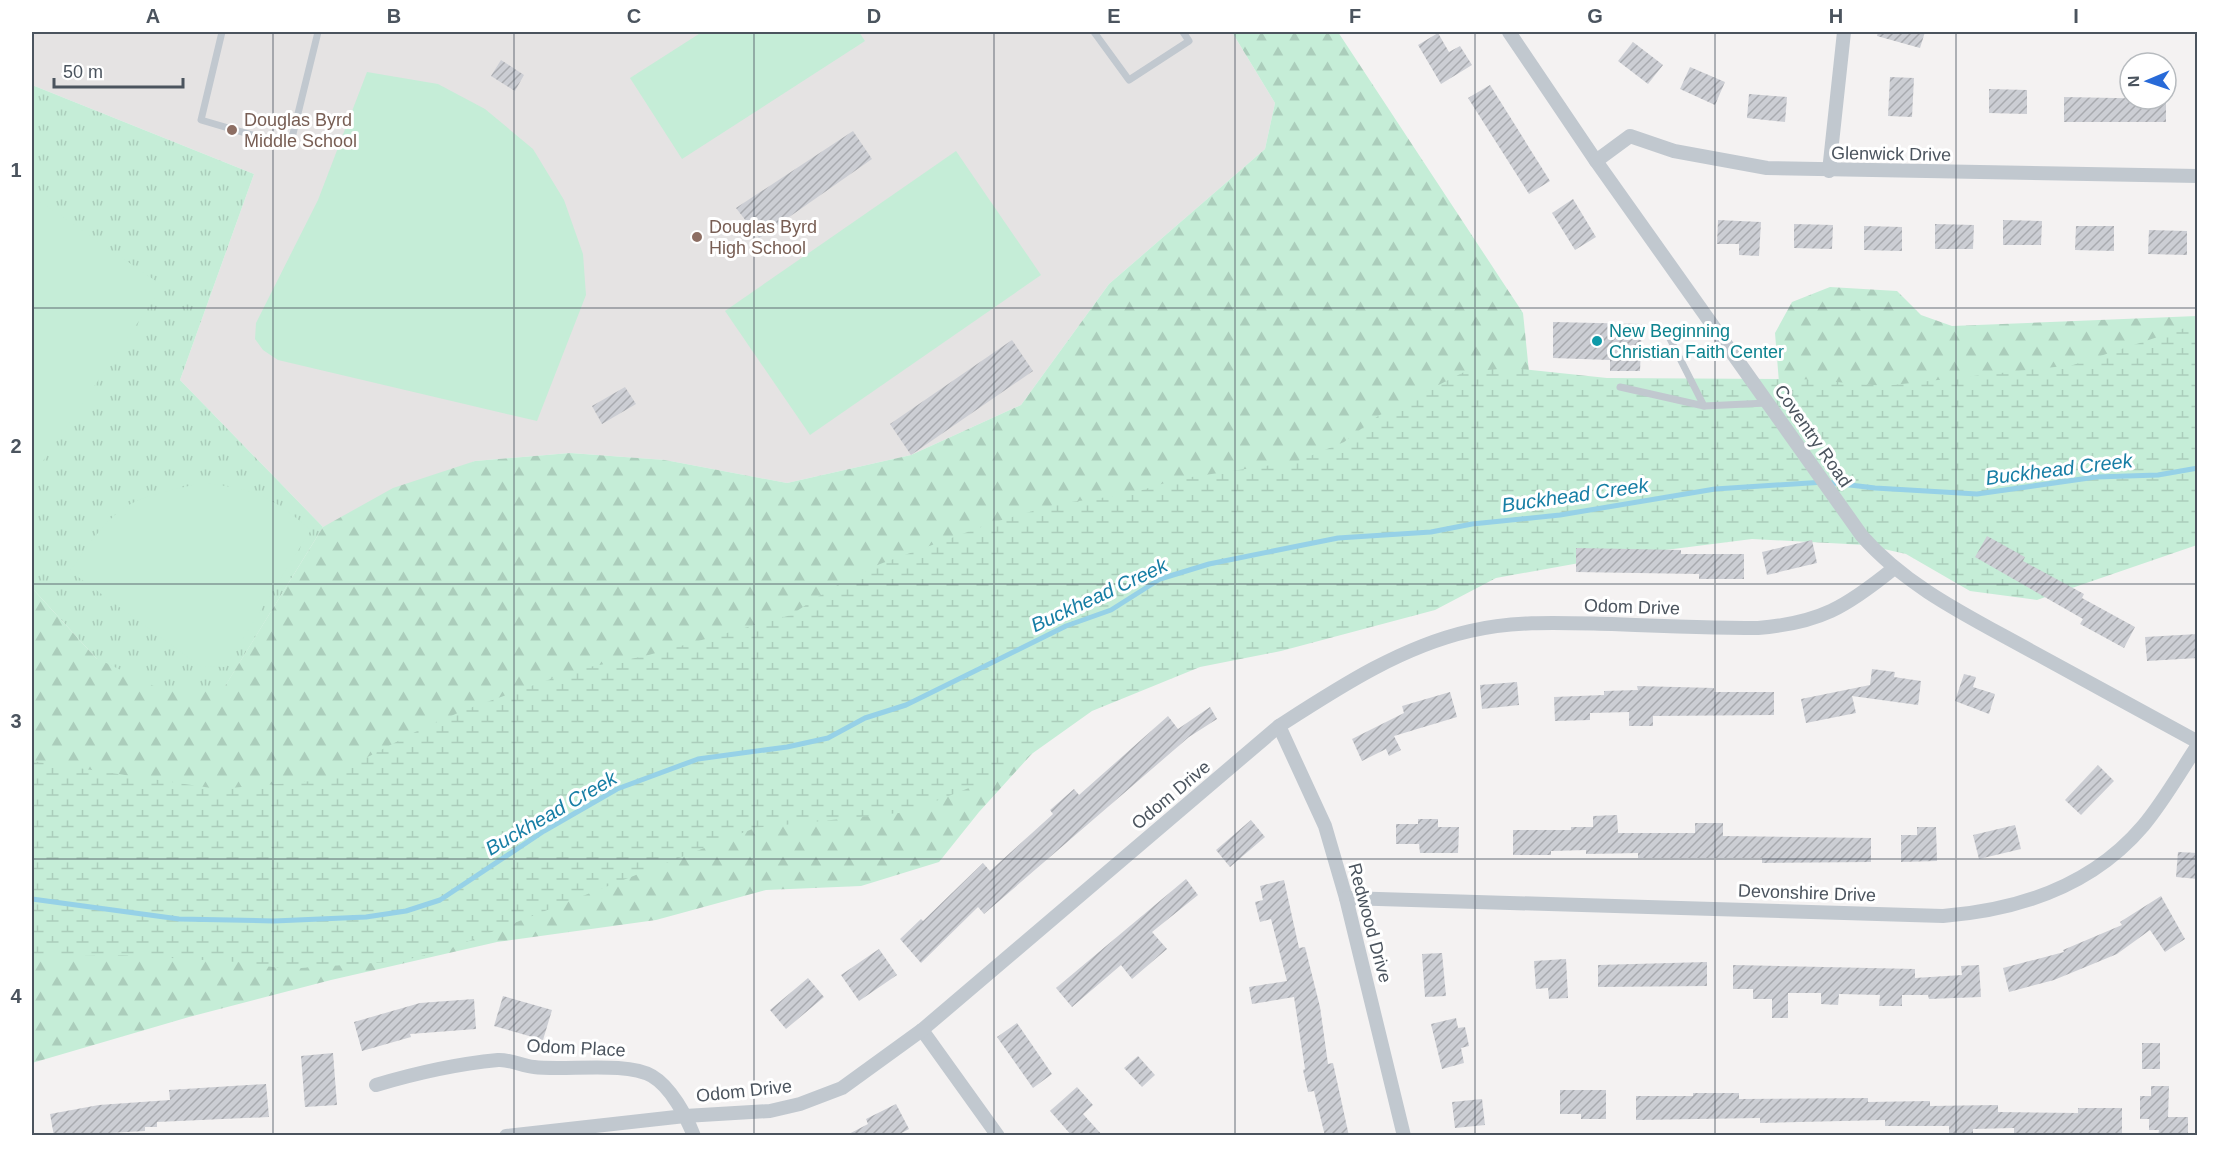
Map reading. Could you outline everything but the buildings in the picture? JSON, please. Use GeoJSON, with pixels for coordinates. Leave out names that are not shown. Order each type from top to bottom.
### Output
{"type":"FeatureCollection","features":[{"type":"Feature","properties":{"kind":"street","name":"Coventry Road"},"geometry":{"type":"LineString","coordinates":[[1509,32],[1596,161],[1862,536],[1893,569],[1954,609],[2198,744]]}},
{"type":"Feature","properties":{"kind":"street"},"geometry":{"type":"LineString","coordinates":[[1829,171],[1844,32]]}},
{"type":"Feature","properties":{"kind":"street","name":"Glenwick Drive"},"geometry":{"type":"LineString","coordinates":[[1596,161],[1630,136],[1674,151],[1767,168],[1829,171],[2198,176]]}},
{"type":"Feature","properties":{"kind":"street","name":"Odom Drive"},"geometry":{"type":"LineString","coordinates":[[506,1136],[686,1116],[770,1110],[828,1095],[855,1080],[922,1030],[1279,726],[1336,689],[1416,648],[1471,631],[1514,624],[1553,622],[1737,628],[1790,626],[1846,606],[1893,569]]}},
{"type":"Feature","properties":{"kind":"street","name":"Redwood Drive"},"geometry":{"type":"LineString","coordinates":[[1279,726],[1324,826],[1346,898],[1404,1136]]}},
{"type":"Feature","properties":{"kind":"street","name":"Devonshire Drive"},"geometry":{"type":"LineString","coordinates":[[1346,898],[1943,916],[1982,913],[2042,897],[2097,867],[2122,848],[2144,825],[2198,744]]}},
{"type":"Feature","properties":{"kind":"street"},"geometry":{"type":"LineString","coordinates":[[922,1030],[998,1136]]}},
{"type":"Feature","properties":{"kind":"street","name":"Odom Place"},"geometry":{"type":"LineString","coordinates":[[376,1085],[428,1070],[501,1059],[533,1067],[634,1070],[653,1076],[686,1116],[694,1136]]}},
{"type":"Feature","properties":{"kind":"lane"},"geometry":{"type":"LineString","coordinates":[[222,32],[201,120],[290,146],[318,32]]}},
{"type":"Feature","properties":{"kind":"lane"},"geometry":{"type":"LineString","coordinates":[[1094,32],[1130,80],[1189,41],[1183,32]]}},
{"type":"Feature","properties":{"kind":"lane"},"geometry":{"type":"LineString","coordinates":[[1665,329],[1704,406]]}},
{"type":"Feature","properties":{"kind":"lane"},"geometry":{"type":"LineString","coordinates":[[1620,387],[1704,406],[1767,403]]}},
{"type":"Feature","properties":{"kind":"shaded area","name":"Douglas Byrd High School"},"geometry":{"type":"Polygon","coordinates":[[[32,32],[1232,32],[1275,103],[1265,149],[1109,284],[1021,405],[911,455],[787,483],[665,460],[570,453],[475,461],[323,527],[180,380],[254,174],[32,85],[32,32]]]}},
{"type":"Feature","properties":{"kind":"green space"},"geometry":{"type":"Polygon","coordinates":[[[702,32],[859,32],[865,41],[682,159],[630,78],[702,32]]]}},
{"type":"Feature","properties":{"kind":"green space"},"geometry":{"type":"Polygon","coordinates":[[[1232,32],[1338,32],[1523,313],[1529,372],[1414,564],[1068,714],[979,812],[939,862],[861,886],[766,890],[656,920],[497,942],[331,980],[189,1017],[32,1063],[32,588],[96,658],[162,690],[225,686],[323,527],[393,488],[475,461],[570,453],[665,460],[787,483],[911,455],[1021,405],[1109,284],[1265,149],[1275,103],[1232,32]]]}},
{"type":"Feature","properties":{"kind":"green space"},"geometry":{"type":"Polygon","coordinates":[[[367,72],[438,84],[485,109],[533,149],[564,200],[583,254],[586,295],[537,421],[278,360],[263,350],[255,339],[256,323],[318,200],[367,72]]]}},
{"type":"Feature","properties":{"kind":"green space"},"geometry":{"type":"Polygon","coordinates":[[[32,85],[254,174],[180,380],[323,527],[216,701],[166,707],[96,658],[32,588],[32,85]]]}},
{"type":"Feature","properties":{"kind":"green space"},"geometry":{"type":"Polygon","coordinates":[[[956,151],[1041,275],[810,435],[725,311],[956,151]]]}},
{"type":"Feature","properties":{"kind":"green space"},"geometry":{"type":"Polygon","coordinates":[[[41,202],[163,286],[32,477],[32,216],[41,202]]]}},
{"type":"Feature","properties":{"kind":"green space"},"geometry":{"type":"Polygon","coordinates":[[[1830,287],[1897,291],[1921,315],[1952,326],[2197,316],[2197,507],[1780,395],[1775,333],[1792,302],[1830,287]]]}},
{"type":"Feature","properties":{"kind":"green space"},"geometry":{"type":"Polygon","coordinates":[[[2197,324],[2197,545],[2037,600],[1970,591],[1906,554],[1866,545],[1752,539],[1618,556],[1496,578],[1435,610],[1281,651],[1200,667],[1092,711],[1002,775],[908,812],[755,828],[451,948],[402,961],[287,969],[237,962],[122,955],[32,957],[32,761],[218,789],[324,780],[419,730],[467,709],[579,669],[645,656],[791,615],[828,590],[880,564],[995,522],[1057,504],[1129,494],[1178,479],[1298,461],[1344,442],[1378,416],[1464,372],[1511,368],[1607,378],[1801,379],[1884,386],[2073,365],[2197,324]]]}},
{"type":"Feature","properties":{"kind":"green space"},"geometry":{"type":"Polygon","coordinates":[[[201,483],[249,491],[261,496],[284,509],[311,530],[225,667],[200,666],[70,571],[102,528],[125,507],[152,495],[201,483]]]}},
{"type":"Feature","properties":{"kind":"waterway","name":"Buckhead Creek"},"geometry":{"type":"LineString","coordinates":[[32,899],[179,919],[274,921],[366,917],[406,911],[440,900],[544,831],[617,789],[698,759],[787,747],[828,738],[865,718],[906,705],[1066,626],[1111,610],[1160,579],[1209,564],[1338,538],[1431,532],[1472,524],[1560,515],[1715,489],[1825,482],[1875,488],[1977,494],[2096,477],[2158,475],[2198,468]]}},
{"type":"Feature","properties":{"kind":"place","name":"Douglas Byrd Middle School"},"geometry":{"type":"Point","coordinates":[232,130]}},
{"type":"Feature","properties":{"kind":"place","name":"Douglas Byrd High School"},"geometry":{"type":"Point","coordinates":[697,237]}},
{"type":"Feature","properties":{"kind":"place","name":"New Beginning Christian Faith Center"},"geometry":{"type":"Point","coordinates":[1597,341]}}]}
